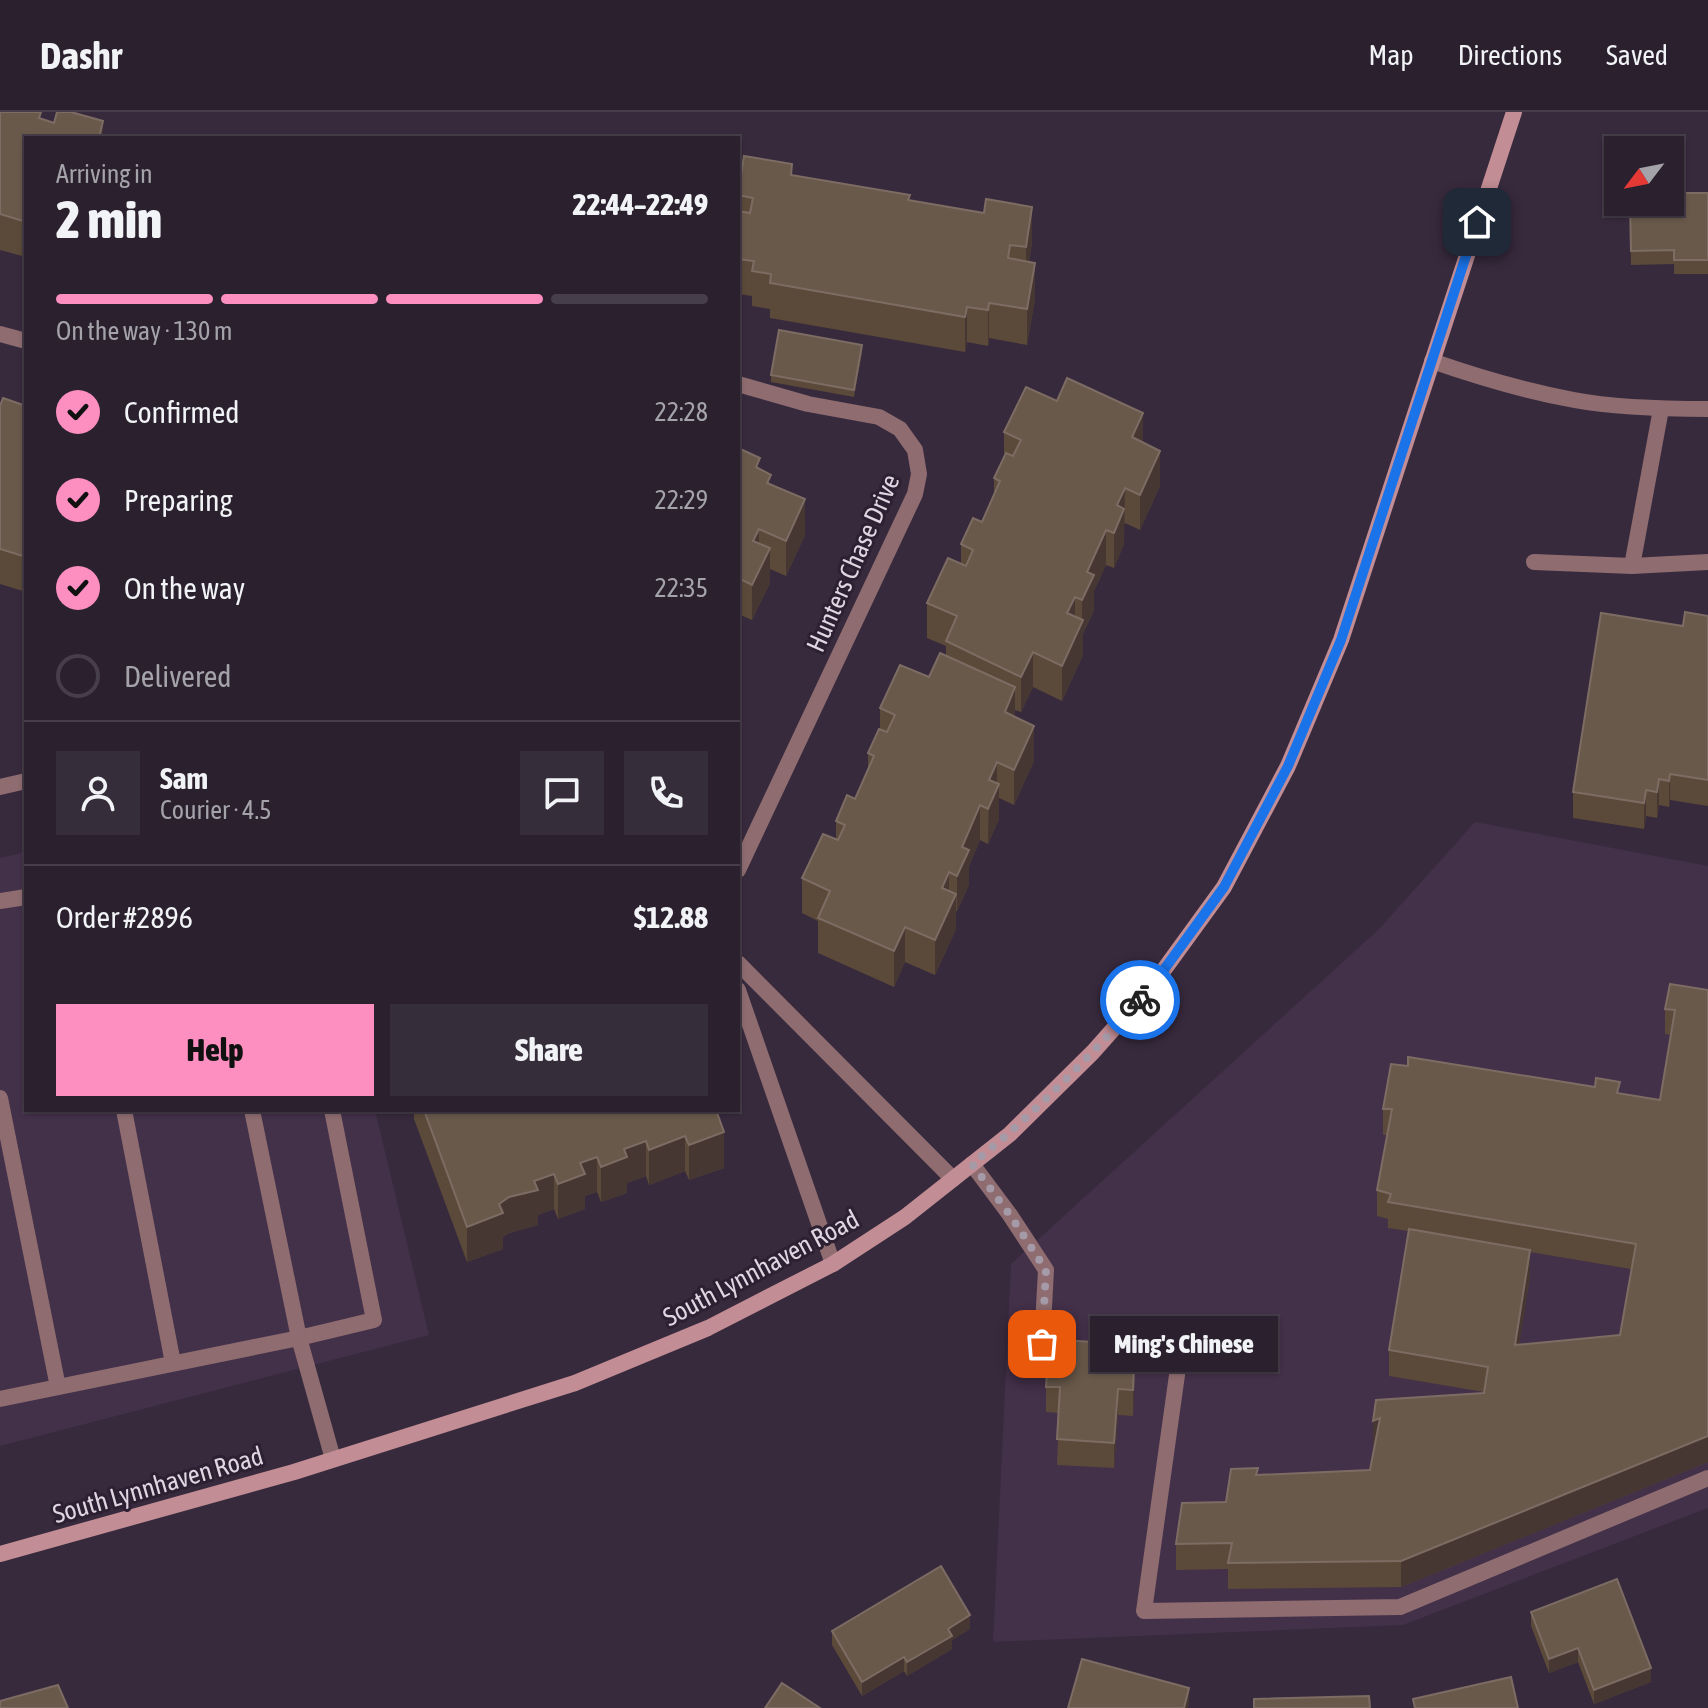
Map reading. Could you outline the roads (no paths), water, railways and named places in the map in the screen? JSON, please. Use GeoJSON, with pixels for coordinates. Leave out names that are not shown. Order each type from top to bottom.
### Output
{"type":"FeatureCollection","features":[{"type":"Feature","properties":{"kind":"street","name":"South Lynnhaven Road"},"geometry":{"type":"LineString","coordinates":[[0,1554],[333,1459],[575,1383],[708,1328],[833,1264],[905,1217],[1010,1134],[1093,1052],[1155,982],[1224,887],[1288,766],[1341,640],[1514,112]]}},
{"type":"Feature","properties":{"kind":"street"},"geometry":{"type":"LineString","coordinates":[[0,334],[24,340]]}},
{"type":"Feature","properties":{"kind":"street"},"geometry":{"type":"LineString","coordinates":[[1432,361],[1492,381],[1575,401],[1661,409],[1708,409]]}},
{"type":"Feature","properties":{"kind":"street","name":"Hunters Chase Drive"},"geometry":{"type":"LineString","coordinates":[[740,385],[808,404],[879,417],[900,429],[915,450],[919,474],[915,494],[740,866]]}},
{"type":"Feature","properties":{"kind":"street"},"geometry":{"type":"LineString","coordinates":[[1632,566],[1661,409]]}},
{"type":"Feature","properties":{"kind":"street"},"geometry":{"type":"LineString","coordinates":[[1534,562],[1632,566],[1708,562]]}},
{"type":"Feature","properties":{"kind":"street"},"geometry":{"type":"LineString","coordinates":[[0,787],[24,781]]}},
{"type":"Feature","properties":{"kind":"street"},"geometry":{"type":"LineString","coordinates":[[0,901],[24,897]]}},
{"type":"Feature","properties":{"kind":"street"},"geometry":{"type":"LineString","coordinates":[[740,965],[953,1179]]}},
{"type":"Feature","properties":{"kind":"street"},"geometry":{"type":"LineString","coordinates":[[740,996],[833,1264]]}},
{"type":"Feature","properties":{"kind":"street"},"geometry":{"type":"LineString","coordinates":[[0,1098],[58,1387]]}},
{"type":"Feature","properties":{"kind":"street"},"geometry":{"type":"LineString","coordinates":[[124,1112],[173,1363]]}},
{"type":"Feature","properties":{"kind":"street"},"geometry":{"type":"LineString","coordinates":[[252,1112],[299,1338],[333,1459]]}},
{"type":"Feature","properties":{"kind":"street"},"geometry":{"type":"LineString","coordinates":[[0,1399],[374,1320],[332,1112]]}},
{"type":"Feature","properties":{"kind":"street"},"geometry":{"type":"LineString","coordinates":[[972,1164],[1046,1270],[1042,1344]]}},
{"type":"Feature","properties":{"kind":"street"},"geometry":{"type":"LineString","coordinates":[[1177,1375],[1144,1611],[1400,1607],[1708,1478]]}},
{"type":"Feature","properties":{"kind":"place","name":"Ming's Chinese"},"geometry":{"type":"Point","coordinates":[1042,1344]}}]}
